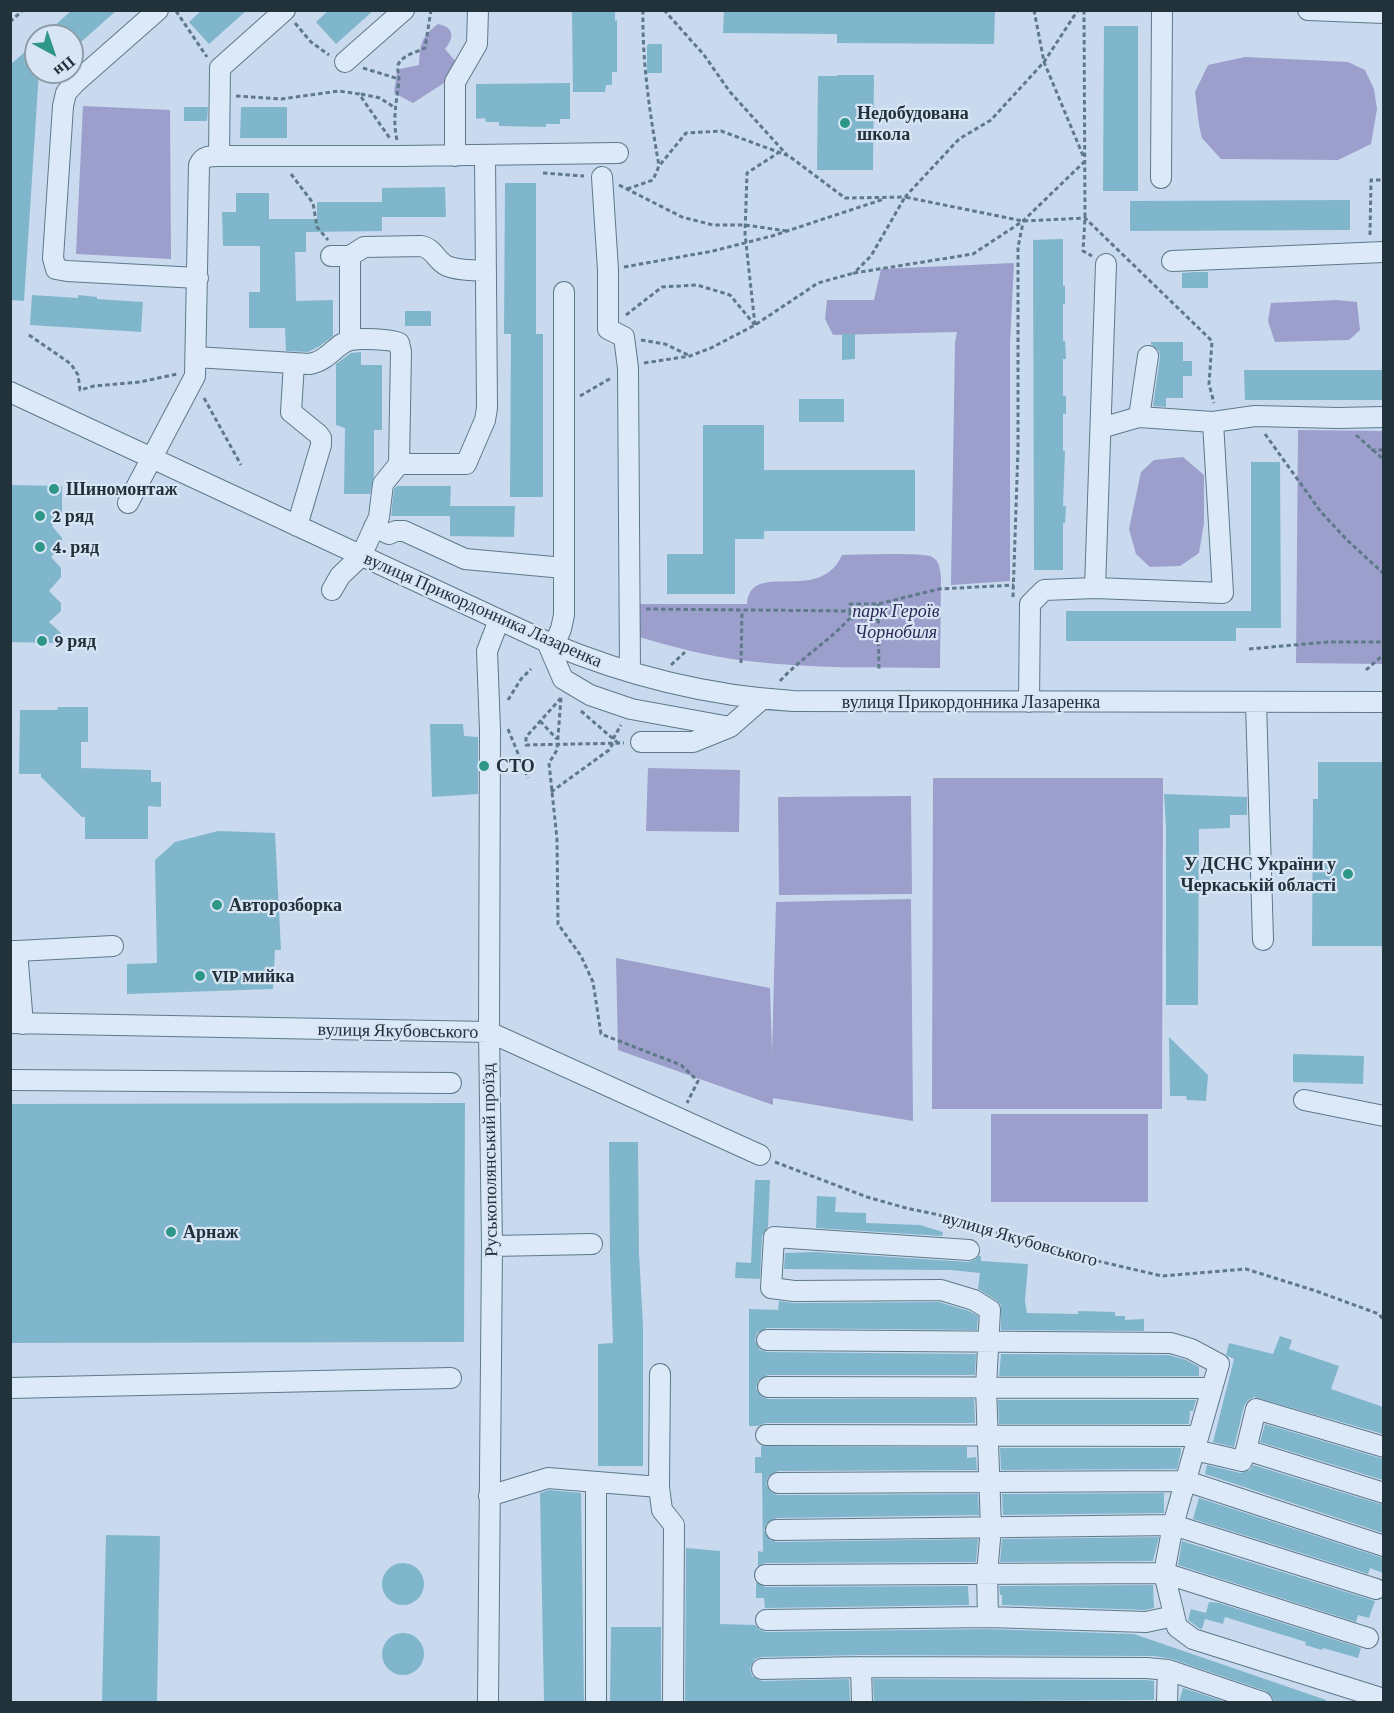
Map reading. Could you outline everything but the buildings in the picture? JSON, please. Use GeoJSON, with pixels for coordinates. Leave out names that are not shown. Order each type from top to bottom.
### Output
{"type":"FeatureCollection","features":[{"type":"Feature","properties":{"kind":"street"},"geometry":{"type":"LineString","coordinates":[[158,10],[66,93],[63,106],[53,258],[56,269],[67,272],[198,278]]}},
{"type":"Feature","properties":{"kind":"street"},"geometry":{"type":"LineString","coordinates":[[219,156],[220,68],[285,10]]}},
{"type":"Feature","properties":{"kind":"street"},"geometry":{"type":"LineString","coordinates":[[345,62],[405,10]]}},
{"type":"Feature","properties":{"kind":"street"},"geometry":{"type":"LineString","coordinates":[[455,156],[455,82],[477,44],[478,10]]}},
{"type":"Feature","properties":{"kind":"street"},"geometry":{"type":"LineString","coordinates":[[1161,178],[1162,10]]}},
{"type":"Feature","properties":{"kind":"street"},"geometry":{"type":"LineString","coordinates":[[1308,10],[1383,13]]}},
{"type":"Feature","properties":{"kind":"street"},"geometry":{"type":"LineString","coordinates":[[128,503],[195,369],[199,165],[202,159],[208,156],[485,156],[618,153]]}},
{"type":"Feature","properties":{"kind":"street"},"geometry":{"type":"LineString","coordinates":[[399,464],[466,464],[481,432],[488,408],[485,156]]}},
{"type":"Feature","properties":{"kind":"street"},"geometry":{"type":"LineString","coordinates":[[602,177],[608,270],[616,333],[628,368],[630,672]]}},
{"type":"Feature","properties":{"kind":"street"},"geometry":{"type":"LineString","coordinates":[[350,340],[340,256],[364,247],[421,246],[427,247],[447,266],[486,271]]}},
{"type":"Feature","properties":{"kind":"street"},"geometry":{"type":"LineString","coordinates":[[1172,261],[1377,252]]}},
{"type":"Feature","properties":{"kind":"street"},"geometry":{"type":"LineString","coordinates":[[1095,588],[1106,264]]}},
{"type":"Feature","properties":{"kind":"street"},"geometry":{"type":"LineString","coordinates":[[564,291],[563,622],[551,644],[563,679],[590,695],[631,709],[730,727]]}},
{"type":"Feature","properties":{"kind":"street"},"geometry":{"type":"LineString","coordinates":[[195,369],[317,363],[350,340],[390,340],[399,343],[401,352],[399,464],[383,484],[379,517],[361,556],[340,576],[333,590]]}},
{"type":"Feature","properties":{"kind":"street"},"geometry":{"type":"LineString","coordinates":[[1139,417],[1148,356]]}},
{"type":"Feature","properties":{"kind":"street"},"geometry":{"type":"LineString","coordinates":[[294,363],[291,412],[321,438],[297,526]]}},
{"type":"Feature","properties":{"kind":"street","name":"вулиця Прикордонника Лазаренка"},"geometry":{"type":"LineString","coordinates":[[10,392],[551,644],[630,672],[686,686],[762,699],[883,702],[1383,702]]}},
{"type":"Feature","properties":{"kind":"street"},"geometry":{"type":"LineString","coordinates":[[1101,428],[1139,417],[1214,422],[1255,416],[1383,417]]}},
{"type":"Feature","properties":{"kind":"street"},"geometry":{"type":"LineString","coordinates":[[1029,702],[1030,604],[1044,590],[1095,588],[1223,593],[1214,422]]}},
{"type":"Feature","properties":{"kind":"street"},"geometry":{"type":"LineString","coordinates":[[374,527],[389,534],[404,531],[465,559],[564,568]]}},
{"type":"Feature","properties":{"kind":"street","name":"Руськополянський проїзд"},"geometry":{"type":"LineString","coordinates":[[488,1702],[492,1246],[489,1032],[490,730],[487,651],[499,620]]}},
{"type":"Feature","properties":{"kind":"street"},"geometry":{"type":"LineString","coordinates":[[641,742],[693,742],[730,727],[762,699]]}},
{"type":"Feature","properties":{"kind":"street"},"geometry":{"type":"LineString","coordinates":[[1256,702],[1263,940]]}},
{"type":"Feature","properties":{"kind":"street"},"geometry":{"type":"LineString","coordinates":[[17,1023],[14,951],[113,946]]}},
{"type":"Feature","properties":{"kind":"street","name":"вулиця Якубовського"},"geometry":{"type":"LineString","coordinates":[[17,1023],[489,1032],[760,1155]]}},
{"type":"Feature","properties":{"kind":"street"},"geometry":{"type":"LineString","coordinates":[[10,1080],[451,1083]]}},
{"type":"Feature","properties":{"kind":"street"},"geometry":{"type":"LineString","coordinates":[[1304,1100],[1383,1116]]}},
{"type":"Feature","properties":{"kind":"street"},"geometry":{"type":"LineString","coordinates":[[969,1250],[774,1237],[771,1288],[794,1291],[940,1290],[975,1300],[990,1310],[986,1387],[991,1528],[987,1573],[988,1617]]}},
{"type":"Feature","properties":{"kind":"street"},"geometry":{"type":"LineString","coordinates":[[492,1246],[592,1244]]}},
{"type":"Feature","properties":{"kind":"street"},"geometry":{"type":"LineString","coordinates":[[767,1340],[1171,1343],[1191,1349],[1219,1364],[1173,1525],[1164,1573],[1177,1627],[1193,1639],[1383,1700]]}},
{"type":"Feature","properties":{"kind":"street"},"geometry":{"type":"LineString","coordinates":[[660,1374],[659,1487],[662,1510],[674,1525],[673,1702]]}},
{"type":"Feature","properties":{"kind":"street"},"geometry":{"type":"LineString","coordinates":[[10,1388],[451,1378]]}},
{"type":"Feature","properties":{"kind":"street"},"geometry":{"type":"LineString","coordinates":[[768,1387],[1212,1388]]}},
{"type":"Feature","properties":{"kind":"street"},"geometry":{"type":"LineString","coordinates":[[766,1435],[988,1435],[1197,1443],[1242,1461],[1256,1409],[1383,1447]]}},
{"type":"Feature","properties":{"kind":"street"},"geometry":{"type":"LineString","coordinates":[[1246,1450],[1383,1493]]}},
{"type":"Feature","properties":{"kind":"street"},"geometry":{"type":"LineString","coordinates":[[489,1496],[548,1478],[659,1487]]}},
{"type":"Feature","properties":{"kind":"street"},"geometry":{"type":"LineString","coordinates":[[778,1483],[1186,1481],[1383,1546]]}},
{"type":"Feature","properties":{"kind":"street"},"geometry":{"type":"LineString","coordinates":[[596,1483],[596,1702]]}},
{"type":"Feature","properties":{"kind":"street"},"geometry":{"type":"LineString","coordinates":[[776,1530],[1173,1525],[1376,1589]]}},
{"type":"Feature","properties":{"kind":"street"},"geometry":{"type":"LineString","coordinates":[[765,1575],[1164,1573],[1368,1638]]}},
{"type":"Feature","properties":{"kind":"street"},"geometry":{"type":"LineString","coordinates":[[766,1620],[988,1617],[1146,1622],[1174,1616]]}},
{"type":"Feature","properties":{"kind":"street"},"geometry":{"type":"LineString","coordinates":[[861,1667],[862,1702]]}},
{"type":"Feature","properties":{"kind":"street"},"geometry":{"type":"LineString","coordinates":[[762,1670],[861,1667],[1147,1668],[1168,1670],[1262,1702]]}},
{"type":"Feature","properties":{"kind":"street"},"geometry":{"type":"LineString","coordinates":[[1167,1702],[1168,1670]]}},
{"type":"Feature","properties":{"kind":"path"},"geometry":{"type":"LineString","coordinates":[[10,22],[23,10]]}},
{"type":"Feature","properties":{"kind":"path"},"geometry":{"type":"LineString","coordinates":[[176,10],[204,54],[220,68]]}},
{"type":"Feature","properties":{"kind":"path"},"geometry":{"type":"LineString","coordinates":[[401,156],[394,129],[394,108],[399,79],[398,65],[405,57],[425,48],[431,10]]}},
{"type":"Feature","properties":{"kind":"path"},"geometry":{"type":"LineString","coordinates":[[644,10],[642,42],[648,100],[659,166]]}},
{"type":"Feature","properties":{"kind":"path"},"geometry":{"type":"LineString","coordinates":[[664,10],[704,55],[730,92],[789,156],[845,198],[905,197],[1023,221],[1085,218],[1212,341],[1209,384],[1216,413],[1214,422]]}},
{"type":"Feature","properties":{"kind":"path"},"geometry":{"type":"LineString","coordinates":[[1034,10],[1044,62],[1085,161]]}},
{"type":"Feature","properties":{"kind":"path"},"geometry":{"type":"LineString","coordinates":[[854,273],[871,256],[905,197],[959,139],[991,120],[1044,62],[1078,10]]}},
{"type":"Feature","properties":{"kind":"path"},"geometry":{"type":"LineString","coordinates":[[1084,10],[1085,218],[1083,251],[1106,264]]}},
{"type":"Feature","properties":{"kind":"path"},"geometry":{"type":"LineString","coordinates":[[219,98],[233,96],[281,99],[339,91],[380,98],[394,108]]}},
{"type":"Feature","properties":{"kind":"path"},"geometry":{"type":"LineString","coordinates":[[359,94],[401,156]]}},
{"type":"Feature","properties":{"kind":"path"},"geometry":{"type":"LineString","coordinates":[[627,189],[653,180],[659,166],[686,133],[721,131],[789,156]]}},
{"type":"Feature","properties":{"kind":"path"},"geometry":{"type":"LineString","coordinates":[[755,325],[746,242],[747,173],[779,152]]}},
{"type":"Feature","properties":{"kind":"path"},"geometry":{"type":"LineString","coordinates":[[283,156],[293,178],[313,203],[317,227],[340,256]]}},
{"type":"Feature","properties":{"kind":"path"},"geometry":{"type":"LineString","coordinates":[[564,406],[633,365],[690,356],[755,325],[818,283],[854,273],[973,254],[1023,221],[1085,161]]}},
{"type":"Feature","properties":{"kind":"path"},"geometry":{"type":"LineString","coordinates":[[602,177],[682,217],[713,225],[746,225],[787,231]]}},
{"type":"Feature","properties":{"kind":"path"},"geometry":{"type":"LineString","coordinates":[[1377,252],[1371,180],[1383,180]]}},
{"type":"Feature","properties":{"kind":"path"},"geometry":{"type":"LineString","coordinates":[[608,270],[713,251],[787,231],[889,198]]}},
{"type":"Feature","properties":{"kind":"path"},"geometry":{"type":"LineString","coordinates":[[1013,605],[1018,449],[1018,247],[1023,221]]}},
{"type":"Feature","properties":{"kind":"path"},"geometry":{"type":"LineString","coordinates":[[616,333],[662,287],[697,285],[730,295],[755,325]]}},
{"type":"Feature","properties":{"kind":"path"},"geometry":{"type":"LineString","coordinates":[[616,333],[665,344],[690,356]]}},
{"type":"Feature","properties":{"kind":"path"},"geometry":{"type":"LineString","coordinates":[[29,336],[71,364],[78,375],[80,390],[94,386],[140,382],[195,369],[200,389],[213,418],[241,465]]}},
{"type":"Feature","properties":{"kind":"path"},"geometry":{"type":"LineString","coordinates":[[1255,416],[1270,444],[1320,512],[1383,574]]}},
{"type":"Feature","properties":{"kind":"path"},"geometry":{"type":"LineString","coordinates":[[1338,418],[1383,460]]}},
{"type":"Feature","properties":{"kind":"path"},"geometry":{"type":"LineString","coordinates":[[1371,450],[1383,450]]}},
{"type":"Feature","properties":{"kind":"path"},"geometry":{"type":"LineString","coordinates":[[762,699],[792,669],[840,630],[850,618],[850,604],[878,604],[939,589],[1014,585]]}},
{"type":"Feature","properties":{"kind":"path"},"geometry":{"type":"LineString","coordinates":[[878,604],[879,671]]}},
{"type":"Feature","properties":{"kind":"path"},"geometry":{"type":"LineString","coordinates":[[630,609],[850,611]]}},
{"type":"Feature","properties":{"kind":"path"},"geometry":{"type":"LineString","coordinates":[[741,663],[742,610]]}},
{"type":"Feature","properties":{"kind":"path"},"geometry":{"type":"LineString","coordinates":[[850,618],[879,619]]}},
{"type":"Feature","properties":{"kind":"path"},"geometry":{"type":"LineString","coordinates":[[1249,649],[1328,642],[1383,642]]}},
{"type":"Feature","properties":{"kind":"path"},"geometry":{"type":"LineString","coordinates":[[664,671],[685,652]]}},
{"type":"Feature","properties":{"kind":"path"},"geometry":{"type":"LineString","coordinates":[[1366,670],[1383,654]]}},
{"type":"Feature","properties":{"kind":"path"},"geometry":{"type":"LineString","coordinates":[[506,703],[520,679],[531,669]]}},
{"type":"Feature","properties":{"kind":"path"},"geometry":{"type":"LineString","coordinates":[[561,697],[568,702]]}},
{"type":"Feature","properties":{"kind":"path"},"geometry":{"type":"LineString","coordinates":[[551,792],[609,750],[611,743],[557,741],[526,745],[526,737],[561,697]]}},
{"type":"Feature","properties":{"kind":"path"},"geometry":{"type":"LineString","coordinates":[[561,697],[557,750],[549,763],[557,838],[558,924],[581,956],[592,982],[601,1034],[681,1065],[698,1081],[679,1119]]}},
{"type":"Feature","properties":{"kind":"path"},"geometry":{"type":"LineString","coordinates":[[576,707],[618,743]]}},
{"type":"Feature","properties":{"kind":"path"},"geometry":{"type":"LineString","coordinates":[[540,721],[557,741]]}},
{"type":"Feature","properties":{"kind":"path","name":"вулиця Якубовського"},"geometry":{"type":"LineString","coordinates":[[795,1169],[867,1197],[958,1219],[1046,1250],[1105,1264],[1162,1276],[1246,1269],[1379,1314],[1383,1321]]}},
{"type":"Feature","properties":{"kind":"green space"},"geometry":{"type":"Polygon","coordinates":[[[438,24],[450,30],[451,37],[445,49],[456,62],[444,83],[413,103],[394,93],[397,73],[400,69],[419,65],[422,42],[438,24]]]}},
{"type":"Feature","properties":{"kind":"green space"},"geometry":{"type":"Polygon","coordinates":[[[1245,57],[1348,62],[1365,70],[1374,89],[1377,109],[1371,144],[1338,160],[1221,159],[1202,138],[1195,92],[1208,65],[1245,57]]]}},
{"type":"Feature","properties":{"kind":"green space"},"geometry":{"type":"Polygon","coordinates":[[[83,106],[170,110],[171,259],[76,254],[83,106]]]}},
{"type":"Feature","properties":{"kind":"green space"},"geometry":{"type":"Polygon","coordinates":[[[1014,263],[1010,344],[1010,581],[951,585],[957,332],[833,335],[825,319],[827,300],[874,300],[881,269],[1014,263]]]}},
{"type":"Feature","properties":{"kind":"green space"},"geometry":{"type":"Polygon","coordinates":[[[1337,300],[1357,302],[1360,330],[1349,340],[1275,342],[1268,321],[1271,303],[1337,300]]]}},
{"type":"Feature","properties":{"kind":"green space"},"geometry":{"type":"Polygon","coordinates":[[[1298,430],[1383,431],[1383,664],[1296,663],[1298,430]]]}},
{"type":"Feature","properties":{"kind":"green space"},"geometry":{"type":"Polygon","coordinates":[[[1183,457],[1204,475],[1204,523],[1199,553],[1180,566],[1150,567],[1136,554],[1129,529],[1141,472],[1154,460],[1183,457]]]}},
{"type":"Feature","properties":{"kind":"green space","name":"парк Героїв Чорнобиля"},"geometry":{"type":"Polygon","coordinates":[[[842,555],[926,555],[937,561],[941,577],[940,668],[772,664],[704,654],[632,635],[632,604],[747,604],[751,591],[760,584],[818,578],[831,570],[842,555]]]}},
{"type":"Feature","properties":{"kind":"green space"},"geometry":{"type":"Polygon","coordinates":[[[648,768],[740,770],[739,832],[646,831],[648,768]]]}},
{"type":"Feature","properties":{"kind":"green space"},"geometry":{"type":"Polygon","coordinates":[[[933,778],[1163,778],[1162,1109],[932,1109],[933,778]]]}},
{"type":"Feature","properties":{"kind":"green space"},"geometry":{"type":"Polygon","coordinates":[[[911,796],[912,894],[779,895],[778,797],[911,796]]]}},
{"type":"Feature","properties":{"kind":"green space"},"geometry":{"type":"Polygon","coordinates":[[[911,899],[913,1121],[773,1098],[773,1105],[618,1050],[616,958],[770,988],[772,1053],[776,902],[911,899]]]}},
{"type":"Feature","properties":{"kind":"green space"},"geometry":{"type":"Polygon","coordinates":[[[991,1114],[1148,1114],[1148,1202],[991,1202],[991,1114]]]}},
{"type":"Feature","properties":{"kind":"place","name":"Недобудована школа"},"geometry":{"type":"Point","coordinates":[845,123]}},
{"type":"Feature","properties":{"kind":"place","name":"Шиномонтаж"},"geometry":{"type":"Point","coordinates":[54,489]}},
{"type":"Feature","properties":{"kind":"place","name":"2 ряд"},"geometry":{"type":"Point","coordinates":[40,516]}},
{"type":"Feature","properties":{"kind":"place","name":"4. ряд"},"geometry":{"type":"Point","coordinates":[40,547]}},
{"type":"Feature","properties":{"kind":"place","name":"9 ряд"},"geometry":{"type":"Point","coordinates":[42,641]}},
{"type":"Feature","properties":{"kind":"place","name":"СТО"},"geometry":{"type":"Point","coordinates":[484,766]}},
{"type":"Feature","properties":{"kind":"place","name":"У ДСНС України у Черкаській області"},"geometry":{"type":"Point","coordinates":[1348,874]}},
{"type":"Feature","properties":{"kind":"place","name":"Авторозборка"},"geometry":{"type":"Point","coordinates":[217,905]}},
{"type":"Feature","properties":{"kind":"place","name":"VIP мийка"},"geometry":{"type":"Point","coordinates":[200,976]}},
{"type":"Feature","properties":{"kind":"place","name":"Арнаж"},"geometry":{"type":"Point","coordinates":[171,1232]}}]}
